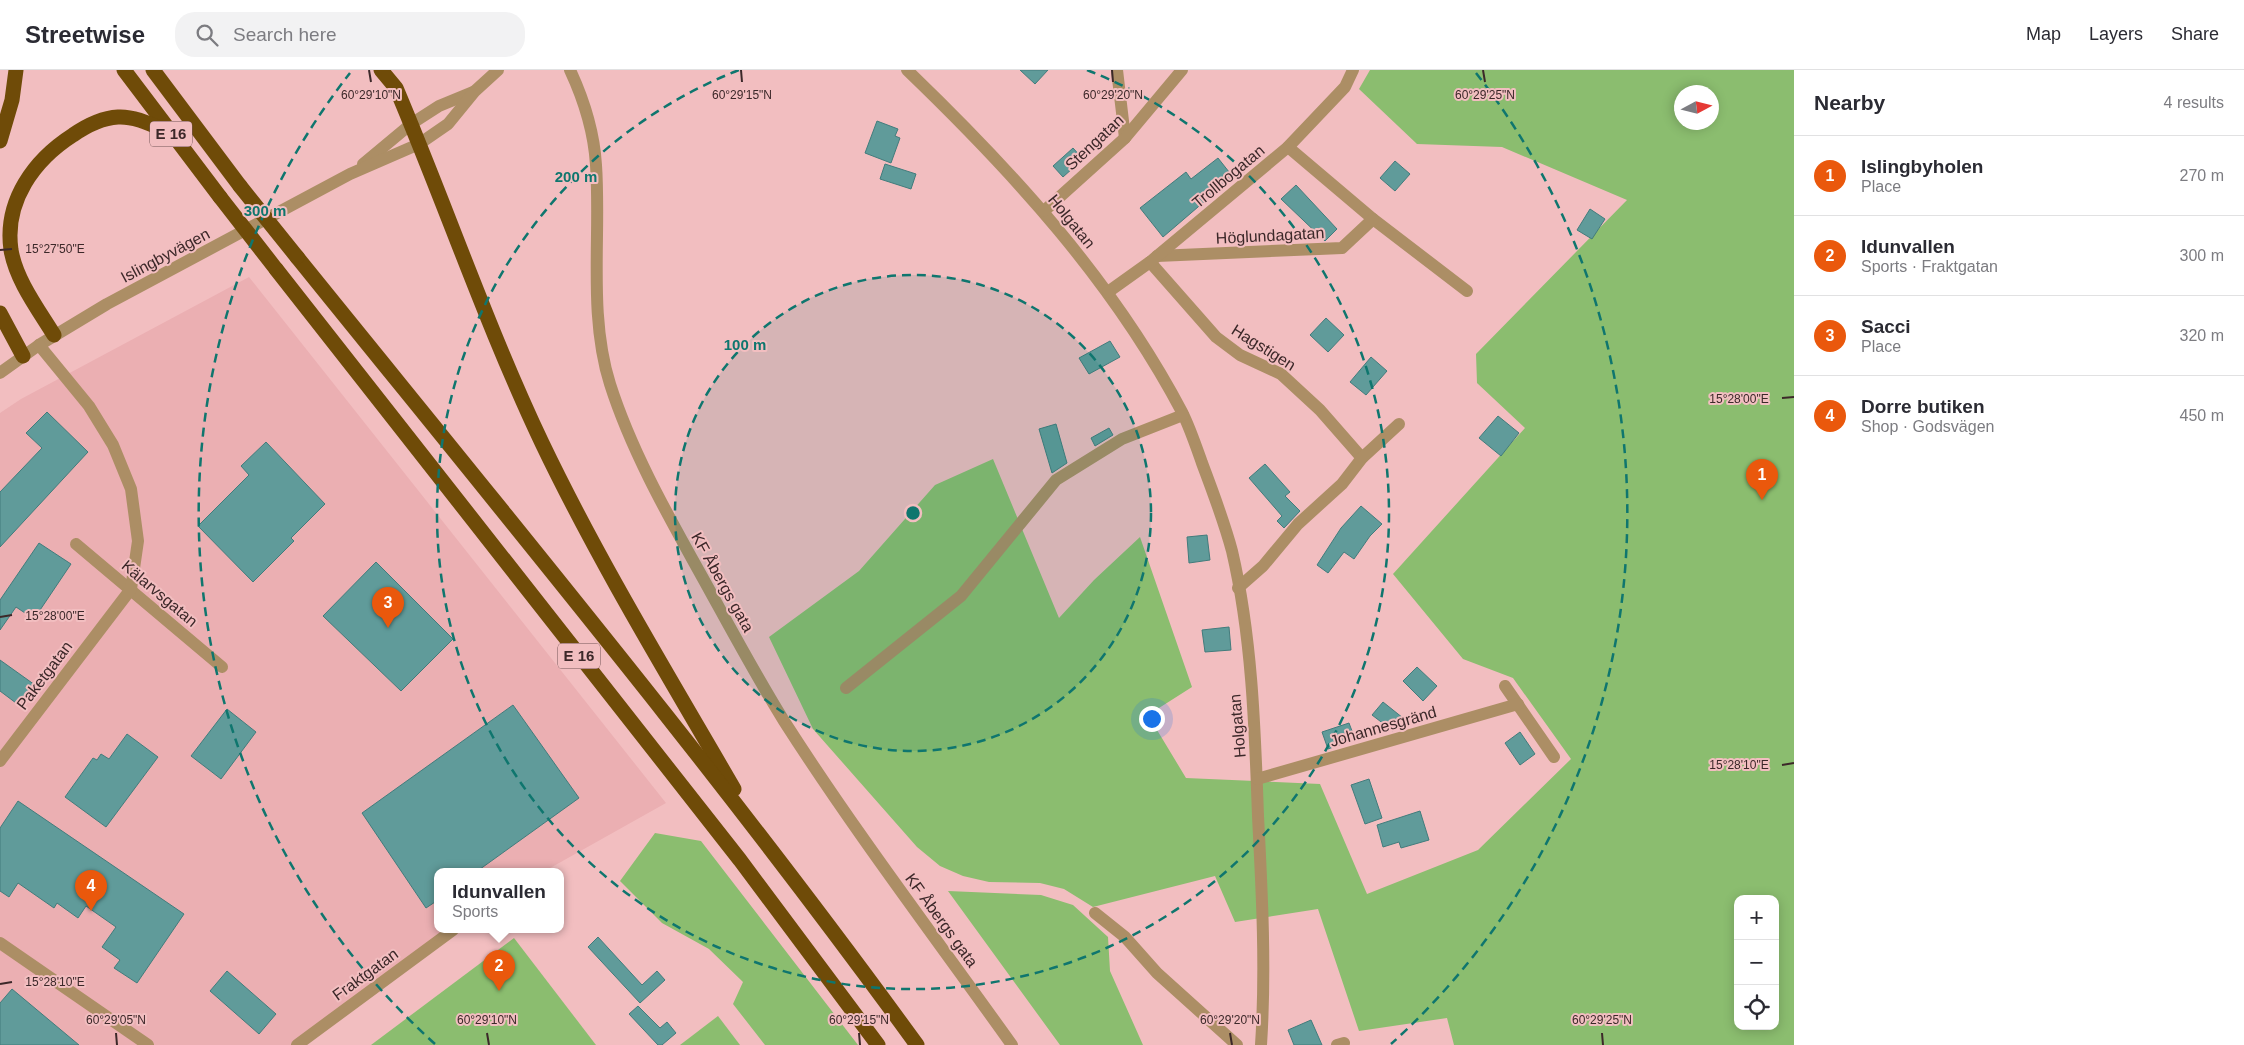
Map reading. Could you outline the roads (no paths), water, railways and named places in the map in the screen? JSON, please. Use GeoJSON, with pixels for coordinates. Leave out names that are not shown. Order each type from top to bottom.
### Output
{"type":"FeatureCollection","features":[{"type":"Feature","properties":{"kind":"highway"},"geometry":{"type":"LineString","coordinates":[[0,141],[12,100],[16,70]]}},
{"type":"Feature","properties":{"kind":"highway","name":"E 16"},"geometry":{"type":"LineString","coordinates":[[124,70],[276,269],[740,860],[878,1045]]}},
{"type":"Feature","properties":{"kind":"highway","name":"E 16"},"geometry":{"type":"LineString","coordinates":[[153,70],[240,186],[763,838],[917,1045]]}},
{"type":"Feature","properties":{"kind":"highway"},"geometry":{"type":"LineString","coordinates":[[381,70],[396,88],[483,306],[542,442],[598,555],[763,838]]}},
{"type":"Feature","properties":{"kind":"highway"},"geometry":{"type":"LineString","coordinates":[[54,335],[28,292],[12,251],[11,218],[26,180],[52,150],[85,127],[103,120],[119,117],[129,118],[170,132]]}},
{"type":"Feature","properties":{"kind":"highway"},"geometry":{"type":"LineString","coordinates":[[0,313],[23,356]]}},
{"type":"Feature","properties":{"kind":"street","name":"Islingbyvägen"},"geometry":{"type":"LineString","coordinates":[[0,374],[54,335],[106,304],[350,174],[419,144],[448,124],[475,91],[498,70]]}},
{"type":"Feature","properties":{"kind":"street","name":"KF Åbergs gata"},"geometry":{"type":"LineString","coordinates":[[570,70],[590,125],[596,163],[597,281],[603,358],[610,384],[635,448],[675,529],[750,664],[784,720],[871,849],[1012,1045]]}},
{"type":"Feature","properties":{"kind":"street","name":"Holgatan"},"geometry":{"type":"LineString","coordinates":[[907,70],[963,124],[1044,211],[1108,292],[1147,352],[1183,414],[1216,499],[1231,550],[1246,640],[1257,779],[1264,964],[1262,1045]]}},
{"type":"Feature","properties":{"kind":"street"},"geometry":{"type":"LineString","coordinates":[[1117,70],[1125,138]]}},
{"type":"Feature","properties":{"kind":"street","name":"Stengatan"},"geometry":{"type":"LineString","coordinates":[[1044,211],[1125,138],[1182,70]]}},
{"type":"Feature","properties":{"kind":"street","name":"Trollbogatan"},"geometry":{"type":"LineString","coordinates":[[1108,292],[1153,259],[1288,147],[1345,86],[1353,70]]}},
{"type":"Feature","properties":{"kind":"street","name":"Islingbyvägen"},"geometry":{"type":"LineString","coordinates":[[350,174],[411,124],[438,106],[475,91]]}},
{"type":"Feature","properties":{"kind":"street"},"geometry":{"type":"LineString","coordinates":[[1288,147],[1373,219],[1467,291]]}},
{"type":"Feature","properties":{"kind":"street","name":"Höglundagatan"},"geometry":{"type":"LineString","coordinates":[[1153,259],[1342,248],[1373,219]]}},
{"type":"Feature","properties":{"kind":"street","name":"Hagstigen"},"geometry":{"type":"LineString","coordinates":[[1153,259],[1216,337],[1240,355],[1281,374],[1320,410],[1362,458]]}},
{"type":"Feature","properties":{"kind":"street","name":"Paketgatan"},"geometry":{"type":"LineString","coordinates":[[0,761],[131,589],[138,541],[131,489],[113,445],[89,406],[39,345]]}},
{"type":"Feature","properties":{"kind":"street"},"geometry":{"type":"LineString","coordinates":[[846,688],[961,596],[1056,480],[1122,439],[1183,414]]}},
{"type":"Feature","properties":{"kind":"street"},"geometry":{"type":"LineString","coordinates":[[1238,588],[1263,566],[1298,524],[1342,484],[1362,458],[1399,424]]}},
{"type":"Feature","properties":{"kind":"street","name":"Kälarvsgatan"},"geometry":{"type":"LineString","coordinates":[[76,544],[222,667]]}},
{"type":"Feature","properties":{"kind":"street"},"geometry":{"type":"LineString","coordinates":[[1505,686],[1554,758]]}},
{"type":"Feature","properties":{"kind":"street","name":"Johannesgränd"},"geometry":{"type":"LineString","coordinates":[[1257,779],[1518,704]]}},
{"type":"Feature","properties":{"kind":"street"},"geometry":{"type":"LineString","coordinates":[[1095,912],[1125,937],[1157,973],[1237,1045]]}},
{"type":"Feature","properties":{"kind":"street","name":"Fraktgatan"},"geometry":{"type":"LineString","coordinates":[[297,1045],[450,933]]}},
{"type":"Feature","properties":{"kind":"street"},"geometry":{"type":"LineString","coordinates":[[0,943],[148,1045]]}},
{"type":"Feature","properties":{"kind":"place","name":"Islingbyholen"},"geometry":{"type":"Point","coordinates":[1762,500]}},
{"type":"Feature","properties":{"kind":"place","name":"Sacci"},"geometry":{"type":"Point","coordinates":[388,628]}},
{"type":"Feature","properties":{"kind":"place","name":"Dorre butiken"},"geometry":{"type":"Point","coordinates":[91,911]}},
{"type":"Feature","properties":{"kind":"place","name":"Idunvallen"},"geometry":{"type":"Point","coordinates":[499,991]}}]}
